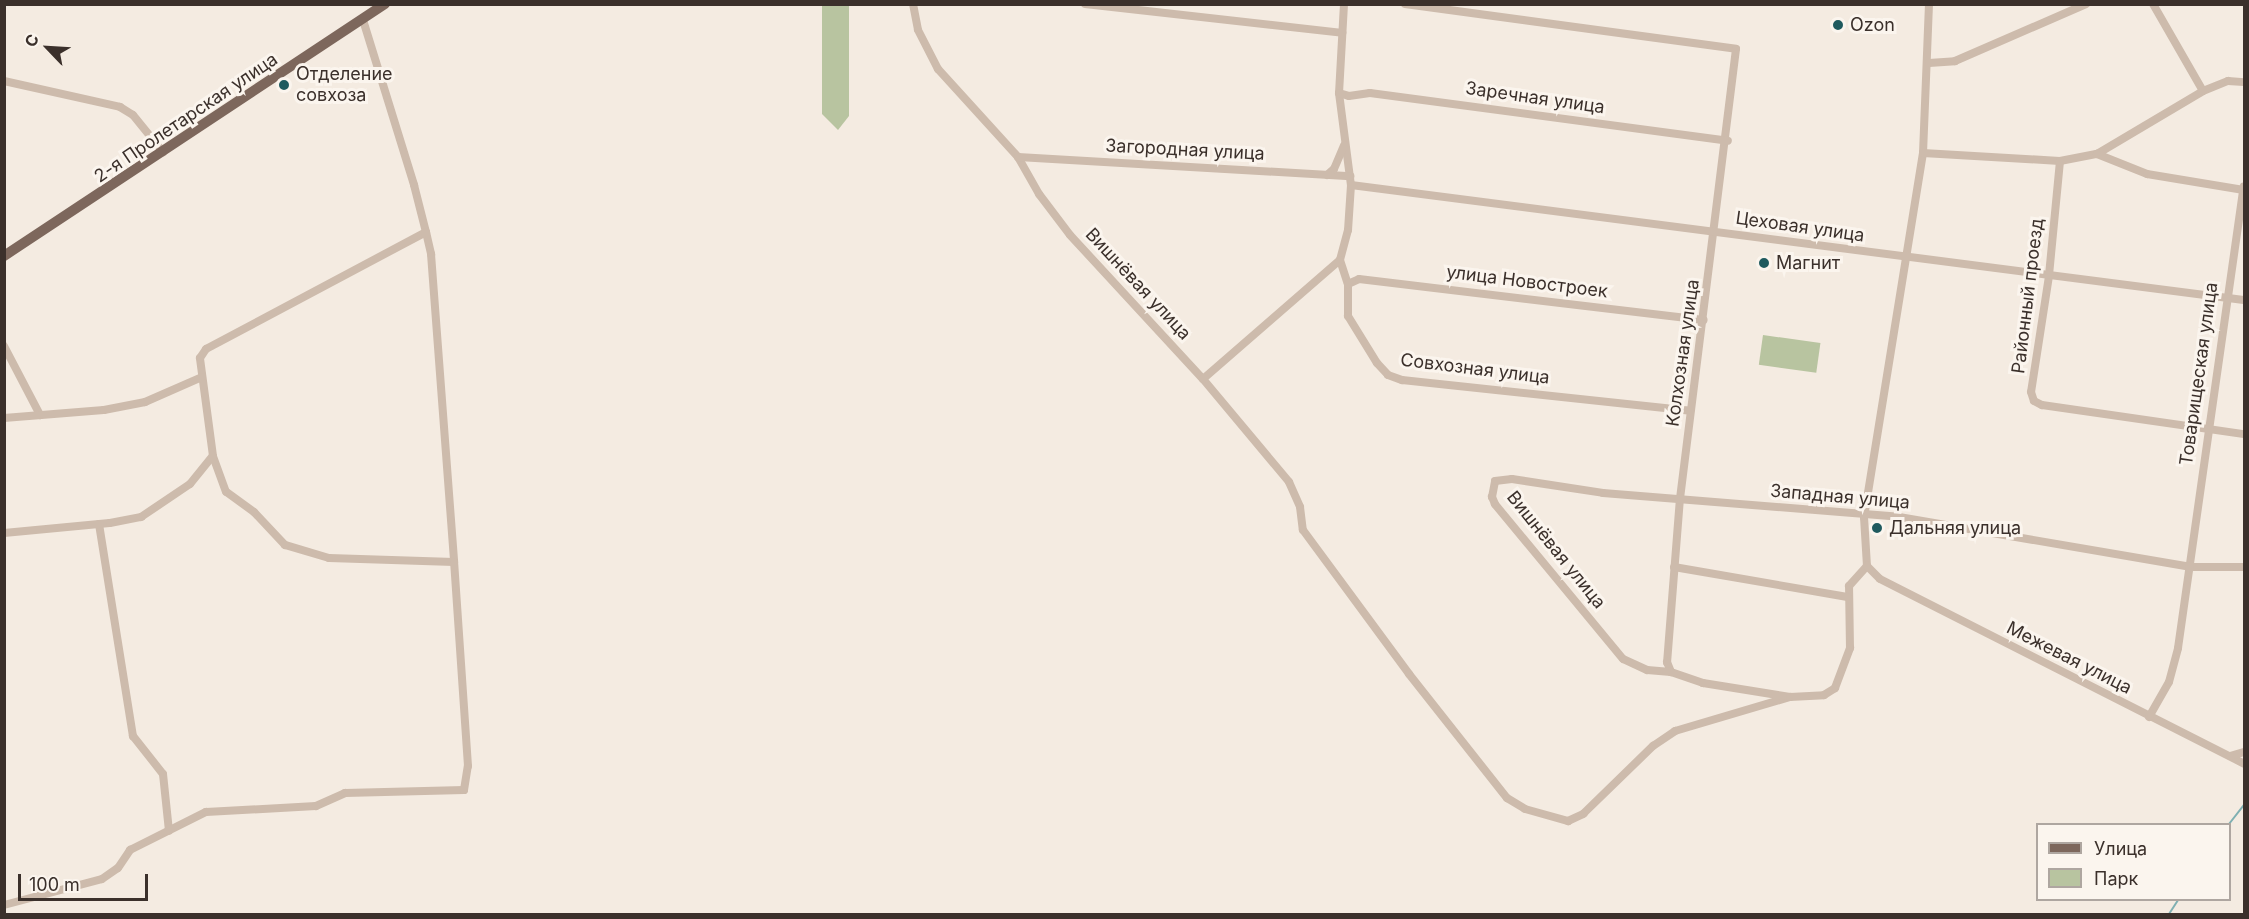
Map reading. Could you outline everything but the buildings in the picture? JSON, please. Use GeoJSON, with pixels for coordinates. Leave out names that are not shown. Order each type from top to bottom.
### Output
{"type":"FeatureCollection","features":[{"type":"Feature","properties":{"kind":"main road","name":"2-я Пролетарская улица"},"geometry":{"type":"LineString","coordinates":[[4,256],[385,4]]}},
{"type":"Feature","properties":{"kind":"street","name":"Вишнёвая улица"},"geometry":{"type":"LineString","coordinates":[[913,4],[918,30],[938,69],[1018,157],[1039,194],[1070,235],[1203,379],[1289,482],[1300,507],[1304,530],[1310,540],[1479,766],[1507,798],[1525,809],[1568,821],[1583,814],[1653,746],[1675,731],[1790,697]]}},
{"type":"Feature","properties":{"kind":"street"},"geometry":{"type":"LineString","coordinates":[[1085,4],[1342,33]]}},
{"type":"Feature","properties":{"kind":"street"},"geometry":{"type":"LineString","coordinates":[[1203,379],[1340,260],[1348,230],[1350,181],[1339,93],[1344,4]]}},
{"type":"Feature","properties":{"kind":"street","name":"Колхозная улица"},"geometry":{"type":"LineString","coordinates":[[1405,4],[1736,50],[1728,141],[1680,498],[1667,662],[1671,672]]}},
{"type":"Feature","properties":{"kind":"street"},"geometry":{"type":"LineString","coordinates":[[1671,672],[1703,683],[1790,697],[1824,695],[1835,688],[1850,648],[1847,597],[1855,575],[1867,566],[1864,517],[1923,153],[1929,63],[1929,4]]}},
{"type":"Feature","properties":{"kind":"street"},"geometry":{"type":"LineString","coordinates":[[1929,63],[1955,61],[2086,4]]}},
{"type":"Feature","properties":{"kind":"street"},"geometry":{"type":"LineString","coordinates":[[2153,4],[2203,91]]}},
{"type":"Feature","properties":{"kind":"street"},"geometry":{"type":"LineString","coordinates":[[4,905],[102,879],[118,868],[130,850],[206,812],[316,806],[345,794],[464,790],[468,766],[431,254],[363,20]]}},
{"type":"Feature","properties":{"kind":"street"},"geometry":{"type":"LineString","coordinates":[[4,81],[120,107],[133,115],[163,152]]}},
{"type":"Feature","properties":{"kind":"street"},"geometry":{"type":"LineString","coordinates":[[1923,153],[2060,161],[2097,154],[2203,91],[2228,81],[2244,82]]}},
{"type":"Feature","properties":{"kind":"street","name":"Заречная улица"},"geometry":{"type":"LineString","coordinates":[[1339,93],[1349,96],[1371,93],[1728,141]]}},
{"type":"Feature","properties":{"kind":"street"},"geometry":{"type":"LineString","coordinates":[[1327,175],[1334,168],[1346,142]]}},
{"type":"Feature","properties":{"kind":"street"},"geometry":{"type":"LineString","coordinates":[[2097,154],[2146,174],[2244,189]]}},
{"type":"Feature","properties":{"kind":"street","name":"Загородная улица"},"geometry":{"type":"LineString","coordinates":[[1018,157],[1327,175],[1350,181]]}},
{"type":"Feature","properties":{"kind":"street","name":"Районный проезд"},"geometry":{"type":"LineString","coordinates":[[2060,161],[2049,276],[2031,393],[2034,401],[2042,405],[2244,434]]}},
{"type":"Feature","properties":{"kind":"street","name":"Цеховая улица"},"geometry":{"type":"LineString","coordinates":[[1350,181],[1906,259],[2244,300]]}},
{"type":"Feature","properties":{"kind":"street","name":"Товарищеская улица"},"geometry":{"type":"LineString","coordinates":[[2149,717],[2175,665],[2226,297],[2244,189]]}},
{"type":"Feature","properties":{"kind":"street"},"geometry":{"type":"LineString","coordinates":[[426,232],[206,349],[200,358],[213,456],[226,492],[254,512],[285,545],[329,558],[454,562]]}},
{"type":"Feature","properties":{"kind":"street","name":"Совхозная улица"},"geometry":{"type":"LineString","coordinates":[[1340,260],[1348,284],[1348,316],[1388,375],[1402,380],[1690,411]]}},
{"type":"Feature","properties":{"kind":"street","name":"улица Новостроек"},"geometry":{"type":"LineString","coordinates":[[1348,284],[1359,279],[1704,320]]}},
{"type":"Feature","properties":{"kind":"street"},"geometry":{"type":"LineString","coordinates":[[4,346],[40,415]]}},
{"type":"Feature","properties":{"kind":"street"},"geometry":{"type":"LineString","coordinates":[[4,418],[104,411],[145,402],[202,377]]}},
{"type":"Feature","properties":{"kind":"street"},"geometry":{"type":"LineString","coordinates":[[4,533],[99,524],[149,512],[190,484],[213,456]]}},
{"type":"Feature","properties":{"kind":"street","name":"Вишнёвая улица"},"geometry":{"type":"LineString","coordinates":[[1671,672],[1647,670],[1623,659],[1495,504],[1492,485],[1499,479],[1512,479],[1603,493],[1680,498]]}},
{"type":"Feature","properties":{"kind":"street","name":"Западная улица"},"geometry":{"type":"LineString","coordinates":[[1680,498],[1864,517],[1899,517],[2190,567],[2244,567]]}},
{"type":"Feature","properties":{"kind":"street"},"geometry":{"type":"LineString","coordinates":[[99,524],[133,736],[163,774],[169,831]]}},
{"type":"Feature","properties":{"kind":"street","name":"Межевая улица"},"geometry":{"type":"LineString","coordinates":[[1867,566],[1880,579],[2244,764]]}},
{"type":"Feature","properties":{"kind":"street"},"geometry":{"type":"LineString","coordinates":[[1674,567],[1847,597]]}},
{"type":"Feature","properties":{"kind":"street"},"geometry":{"type":"LineString","coordinates":[[2230,756],[2244,752]]}},
{"type":"Feature","properties":{"kind":"green space"},"geometry":{"type":"Polygon","coordinates":[[[822,5],[849,5],[849,116],[838,130],[822,114],[822,5]]]}},
{"type":"Feature","properties":{"kind":"green space"},"geometry":{"type":"Polygon","coordinates":[[[1763,335],[1820,343],[1816,373],[1759,365],[1763,335]]]}},
{"type":"Feature","properties":{"kind":"waterway"},"geometry":{"type":"LineString","coordinates":[[2230,823],[2244,805]]}},
{"type":"Feature","properties":{"kind":"waterway"},"geometry":{"type":"LineString","coordinates":[[2169,914],[2177,901]]}},
{"type":"Feature","properties":{"kind":"place","name":"Ozon"},"geometry":{"type":"Point","coordinates":[1838,25]}},
{"type":"Feature","properties":{"kind":"place","name":"Отделение совхоза"},"geometry":{"type":"Point","coordinates":[284,85]}},
{"type":"Feature","properties":{"kind":"place","name":"Магнит"},"geometry":{"type":"Point","coordinates":[1764,263]}},
{"type":"Feature","properties":{"kind":"place","name":"Дальняя улица"},"geometry":{"type":"Point","coordinates":[1877,528]}}]}
